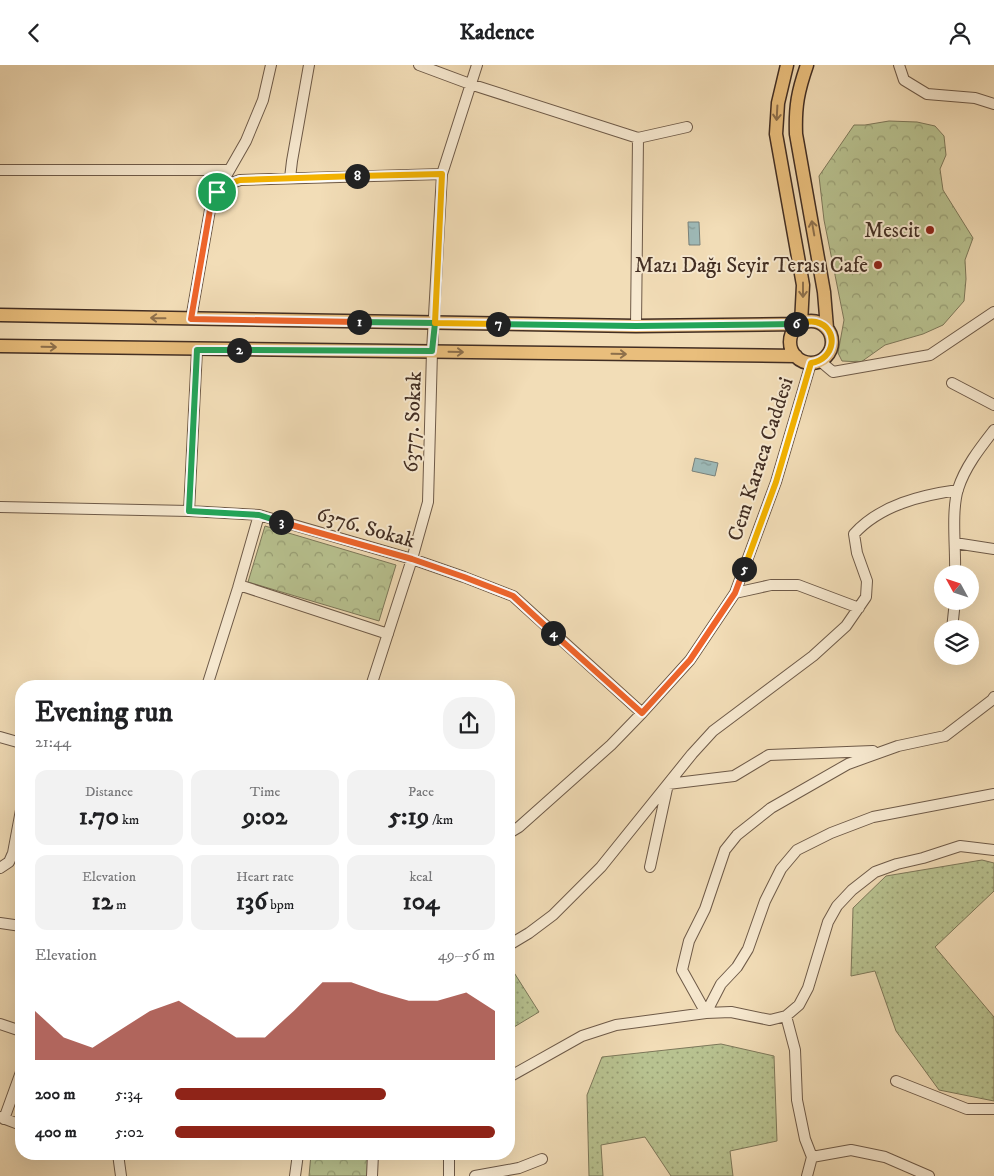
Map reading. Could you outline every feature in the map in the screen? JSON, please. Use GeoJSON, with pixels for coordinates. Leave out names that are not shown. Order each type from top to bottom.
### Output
{"type":"FeatureCollection","features":[{"type":"Feature","properties":{"kind":"main road"},"geometry":{"type":"LineString","coordinates":[[787,65],[778,103],[776,134],[803,285],[801,323],[794,330],[790,339],[791,348],[796,356],[802,361],[815,362],[827,355],[831,346],[831,337],[827,328],[824,292],[796,134],[795,111],[798,90],[807,65]]}},
{"type":"Feature","properties":{"kind":"main road"},"geometry":{"type":"LineString","coordinates":[[0,315],[636,326],[801,323],[812,321],[818,322],[827,328]]}},
{"type":"Feature","properties":{"kind":"main road"},"geometry":{"type":"LineString","coordinates":[[0,347],[796,356]]}},
{"type":"Feature","properties":{"kind":"street"},"geometry":{"type":"LineString","coordinates":[[191,319],[211,204],[246,141],[263,100],[271,65]]}},
{"type":"Feature","properties":{"kind":"street"},"geometry":{"type":"LineString","coordinates":[[290,178],[309,65]]}},
{"type":"Feature","properties":{"kind":"street"},"geometry":{"type":"LineString","coordinates":[[419,65],[470,84],[638,138],[686,127]]}},
{"type":"Feature","properties":{"kind":"street","name":"6377. Sokak"},"geometry":{"type":"LineString","coordinates":[[372,680],[412,559],[428,502],[432,351],[442,174],[477,65]]}},
{"type":"Feature","properties":{"kind":"street"},"geometry":{"type":"LineString","coordinates":[[898,65],[904,80],[927,94],[975,98],[994,104]]}},
{"type":"Feature","properties":{"kind":"street"},"geometry":{"type":"LineString","coordinates":[[636,326],[638,138]]}},
{"type":"Feature","properties":{"kind":"street"},"geometry":{"type":"LineString","coordinates":[[0,171],[229,171]]}},
{"type":"Feature","properties":{"kind":"street"},"geometry":{"type":"LineString","coordinates":[[217,192],[225,185],[240,180],[442,174]]}},
{"type":"Feature","properties":{"kind":"street"},"geometry":{"type":"LineString","coordinates":[[815,362],[833,372],[930,355],[994,312]]}},
{"type":"Feature","properties":{"kind":"street"},"geometry":{"type":"LineString","coordinates":[[189,511],[197,350]]}},
{"type":"Feature","properties":{"kind":"street","name":"Cem Karaca Caddesi"},"geometry":{"type":"LineString","coordinates":[[515,829],[611,745],[642,713],[690,660],[735,593],[776,482],[815,362]]}},
{"type":"Feature","properties":{"kind":"street"},"geometry":{"type":"LineString","coordinates":[[952,383],[994,405]]}},
{"type":"Feature","properties":{"kind":"street"},"geometry":{"type":"LineString","coordinates":[[955,565],[958,490],[974,456],[994,431]]}},
{"type":"Feature","properties":{"kind":"street"},"geometry":{"type":"LineString","coordinates":[[515,941],[553,915],[594,874],[713,731],[813,656],[846,626],[866,597],[868,581],[857,553],[854,534],[860,527],[880,514],[903,503],[932,494],[958,490]]}},
{"type":"Feature","properties":{"kind":"street","name":"6376. Sokak"},"geometry":{"type":"LineString","coordinates":[[0,507],[189,511],[259,515],[412,559],[513,596],[642,713]]}},
{"type":"Feature","properties":{"kind":"street"},"geometry":{"type":"LineString","coordinates":[[209,680],[259,515]]}},
{"type":"Feature","properties":{"kind":"street"},"geometry":{"type":"LineString","coordinates":[[955,543],[994,549]]}},
{"type":"Feature","properties":{"kind":"street"},"geometry":{"type":"LineString","coordinates":[[239,585],[388,634]]}},
{"type":"Feature","properties":{"kind":"street"},"geometry":{"type":"LineString","coordinates":[[735,593],[771,585],[798,585],[859,608]]}},
{"type":"Feature","properties":{"kind":"street"},"geometry":{"type":"LineString","coordinates":[[706,1013],[682,970],[690,941],[705,909],[724,850],[737,835],[771,808],[848,764],[898,745],[944,736],[993,699]]}},
{"type":"Feature","properties":{"kind":"street"},"geometry":{"type":"LineString","coordinates":[[0,737],[15,741]]}},
{"type":"Feature","properties":{"kind":"street"},"geometry":{"type":"LineString","coordinates":[[668,784],[734,776],[769,755],[884,751]]}},
{"type":"Feature","properties":{"kind":"street"},"geometry":{"type":"LineString","coordinates":[[650,867],[668,784]]}},
{"type":"Feature","properties":{"kind":"street"},"geometry":{"type":"LineString","coordinates":[[706,1013],[721,984],[737,967],[748,949],[765,901],[781,869],[797,849],[831,833],[873,817],[994,794]]}},
{"type":"Feature","properties":{"kind":"street"},"geometry":{"type":"LineString","coordinates":[[0,868],[8,862],[13,853],[15,842]]}},
{"type":"Feature","properties":{"kind":"street"},"geometry":{"type":"LineString","coordinates":[[515,1074],[582,1036],[616,1025],[706,1013],[731,1012],[770,1020],[786,1016],[800,1005],[808,988],[828,922],[838,906],[852,890],[875,872],[960,846],[994,850]]}},
{"type":"Feature","properties":{"kind":"street"},"geometry":{"type":"LineString","coordinates":[[0,924],[15,925]]}},
{"type":"Feature","properties":{"kind":"street"},"geometry":{"type":"LineString","coordinates":[[786,1016],[794,1050],[797,1099],[812,1157],[807,1176]]}},
{"type":"Feature","properties":{"kind":"street"},"geometry":{"type":"LineString","coordinates":[[0,1024],[15,1029]]}},
{"type":"Feature","properties":{"kind":"street"},"geometry":{"type":"LineString","coordinates":[[896,1081],[967,1109],[994,1109]]}},
{"type":"Feature","properties":{"kind":"street"},"geometry":{"type":"LineString","coordinates":[[15,1087],[2,1118],[15,1123]]}},
{"type":"Feature","properties":{"kind":"street"},"geometry":{"type":"LineString","coordinates":[[812,1157],[851,1150],[885,1157],[929,1176]]}},
{"type":"Feature","properties":{"kind":"street"},"geometry":{"type":"LineString","coordinates":[[475,1176],[520,1168],[542,1159]]}},
{"type":"Feature","properties":{"kind":"street"},"geometry":{"type":"LineString","coordinates":[[120,1160],[124,1176]]}},
{"type":"Feature","properties":{"kind":"street"},"geometry":{"type":"LineString","coordinates":[[295,1176],[297,1160]]}},
{"type":"Feature","properties":{"kind":"street"},"geometry":{"type":"LineString","coordinates":[[372,1176],[373,1160]]}},
{"type":"Feature","properties":{"kind":"street"},"geometry":{"type":"LineString","coordinates":[[448,1160],[449,1176]]}},
{"type":"Feature","properties":{"kind":"green space"},"geometry":{"type":"Polygon","coordinates":[[[889,121],[917,122],[935,126],[944,136],[946,155],[940,169],[943,190],[973,238],[965,260],[964,301],[943,325],[923,334],[885,345],[861,362],[842,361],[838,353],[844,320],[824,220],[819,176],[854,125],[889,121]]]}},
{"type":"Feature","properties":{"kind":"green space"},"geometry":{"type":"Polygon","coordinates":[[[265,526],[396,565],[379,621],[248,582],[265,526]]]}},
{"type":"Feature","properties":{"kind":"green space"},"geometry":{"type":"Polygon","coordinates":[[[982,860],[994,863],[994,891],[935,947],[994,1017],[994,1101],[939,1090],[896,1031],[875,971],[851,976],[853,908],[886,876],[982,860]]]}},
{"type":"Feature","properties":{"kind":"green space"},"geometry":{"type":"Polygon","coordinates":[[[515,974],[539,1012],[515,1026],[515,974]]]}},
{"type":"Feature","properties":{"kind":"green space"},"geometry":{"type":"Polygon","coordinates":[[[721,1044],[774,1056],[777,1141],[730,1151],[733,1176],[671,1176],[645,1137],[601,1145],[603,1176],[589,1176],[587,1095],[602,1057],[721,1044]]]}},
{"type":"Feature","properties":{"kind":"green space"},"geometry":{"type":"Polygon","coordinates":[[[310,1160],[370,1160],[369,1176],[309,1176],[310,1160]]]}},
{"type":"Feature","properties":{"kind":"water"},"geometry":{"type":"Polygon","coordinates":[[[688,222],[699,222],[700,245],[689,245],[688,222]]]}},
{"type":"Feature","properties":{"kind":"water"},"geometry":{"type":"Polygon","coordinates":[[[695,458],[718,463],[715,476],[692,471],[695,458]]]}},
{"type":"Feature","properties":{"kind":"place","name":"Mescit"},"geometry":{"type":"Point","coordinates":[930,230]}},
{"type":"Feature","properties":{"kind":"place","name":"Mazı Dağı Seyir Terası Cafe"},"geometry":{"type":"Point","coordinates":[878,265]}},
{"type":"Feature","properties":{"kind":"route"},"geometry":{"type":"LineString","coordinates":[[217,192],[211,204],[191,319],[435,323],[432,351],[197,350],[189,511],[259,515],[412,559],[513,596],[642,713],[690,660],[735,593],[776,482],[811,363],[820,361],[830,351],[832,342],[827,328],[818,322],[812,321],[801,323],[636,326],[435,323],[442,174],[240,180],[225,185],[217,192]]}}]}
